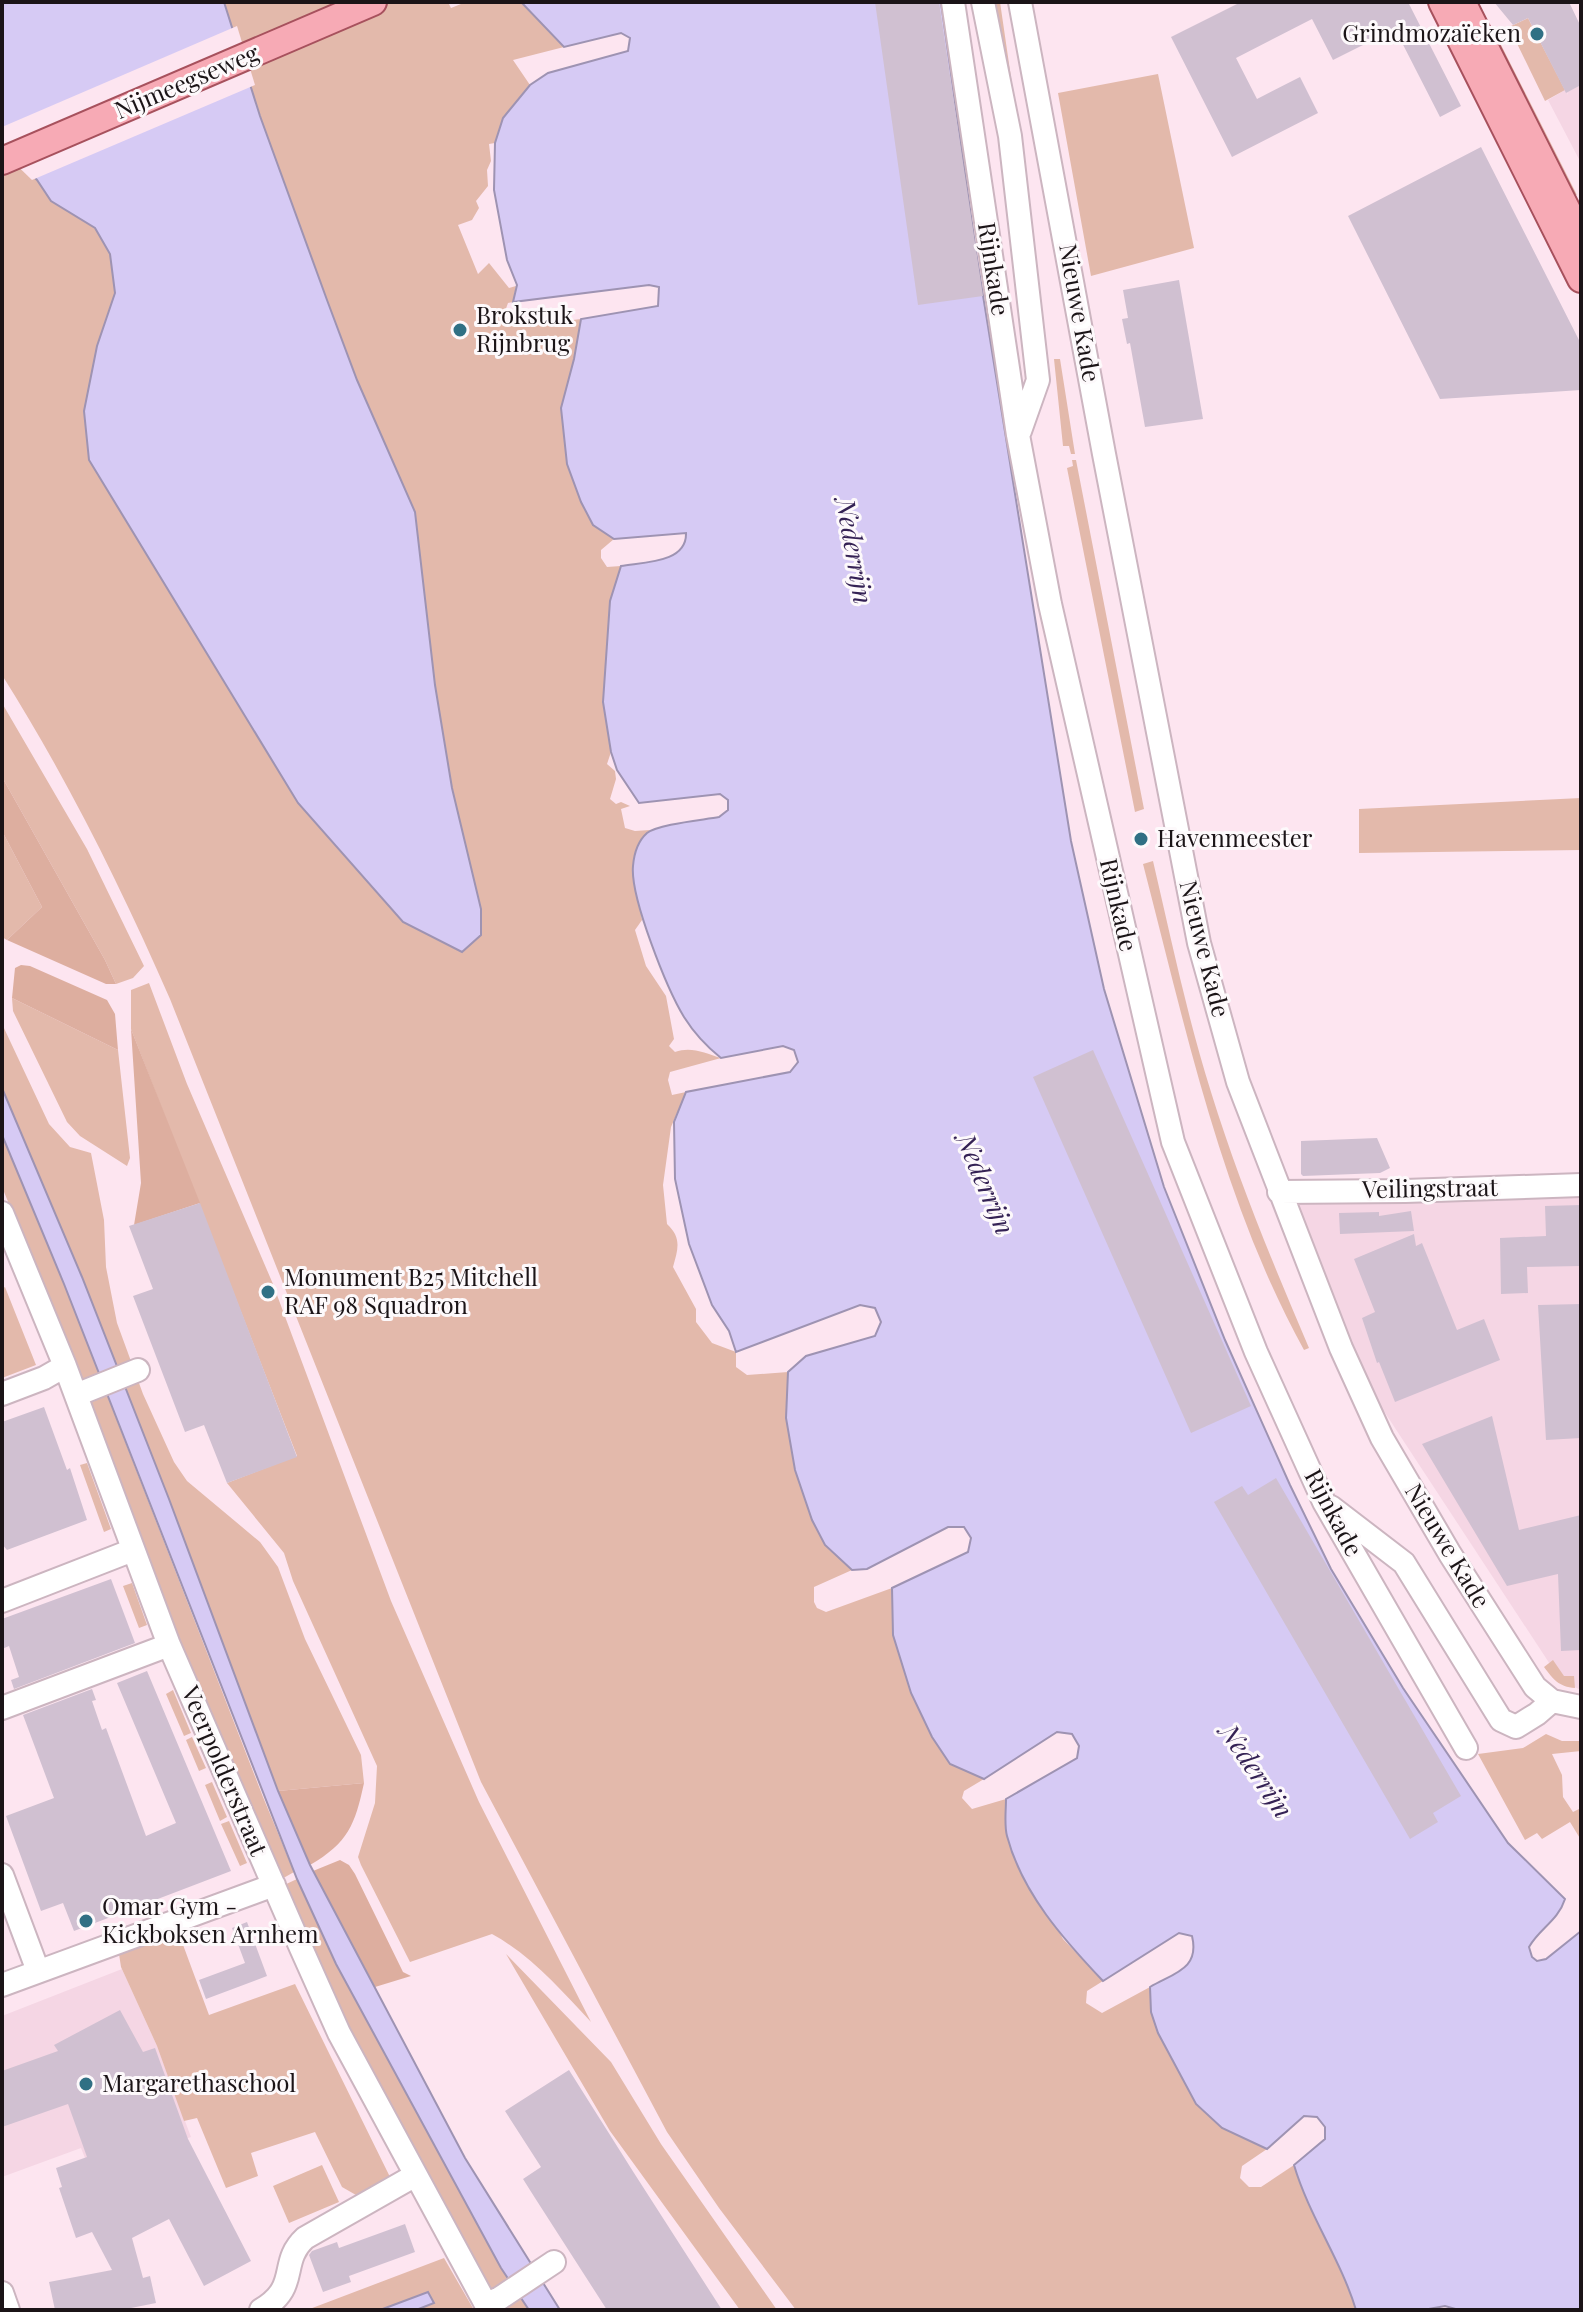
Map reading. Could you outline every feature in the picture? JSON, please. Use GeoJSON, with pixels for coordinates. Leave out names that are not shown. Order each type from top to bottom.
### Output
{"type":"FeatureCollection","features":[{"type":"Feature","properties":{"kind":"main road","name":"Nijmeegseweg"},"geometry":{"type":"LineString","coordinates":[[2,161],[373,2]]}},
{"type":"Feature","properties":{"kind":"main road"},"geometry":{"type":"LineString","coordinates":[[1457,5],[1572,226],[1581,279]]}},
{"type":"Feature","properties":{"kind":"street","name":"Rijnkade"},"geometry":{"type":"LineString","coordinates":[[953,2],[1018,435],[1050,604],[1173,1142],[1256,1352],[1324,1502],[1466,1748]]}},
{"type":"Feature","properties":{"kind":"street","name":"Nieuwe Kade"},"geometry":{"type":"LineString","coordinates":[[983,2],[1010,136],[1038,380],[1018,435]]}},
{"type":"Feature","properties":{"kind":"street","name":"Nieuwe Kade"},"geometry":{"type":"LineString","coordinates":[[1020,2],[1199,943],[1238,1082],[1341,1348],[1382,1438],[1450,1554],[1535,1687],[1552,1701],[1516,1727],[1501,1720],[1404,1563],[1324,1502]]}},
{"type":"Feature","properties":{"kind":"street"},"geometry":{"type":"LineString","coordinates":[[1010,136],[1045,128]]}},
{"type":"Feature","properties":{"kind":"street","name":"Veilingstraat"},"geometry":{"type":"LineString","coordinates":[[1279,1192],[1581,1185]]}},
{"type":"Feature","properties":{"kind":"street","name":"Veerpolderstraat"},"geometry":{"type":"LineString","coordinates":[[2,1213],[65,1366],[82,1393],[133,1550],[169,1645],[339,2033],[414,2176],[492,2304]]}},
{"type":"Feature","properties":{"kind":"street"},"geometry":{"type":"LineString","coordinates":[[2,1394],[44,1378],[65,1366]]}},
{"type":"Feature","properties":{"kind":"street"},"geometry":{"type":"LineString","coordinates":[[82,1393],[134,1372]]}},
{"type":"Feature","properties":{"kind":"street"},"geometry":{"type":"LineString","coordinates":[[2,1601],[133,1550]]}},
{"type":"Feature","properties":{"kind":"street"},"geometry":{"type":"LineString","coordinates":[[2,1708],[169,1645]]}},
{"type":"Feature","properties":{"kind":"street"},"geometry":{"type":"LineString","coordinates":[[1552,1701],[1581,1707]]}},
{"type":"Feature","properties":{"kind":"street"},"geometry":{"type":"LineString","coordinates":[[2,1875],[38,1971]]}},
{"type":"Feature","properties":{"kind":"street"},"geometry":{"type":"LineString","coordinates":[[2,1985],[274,1885]]}},
{"type":"Feature","properties":{"kind":"street"},"geometry":{"type":"LineString","coordinates":[[261,2310],[270,2305],[286,2287],[292,2257],[305,2238],[414,2176]]}},
{"type":"Feature","properties":{"kind":"street"},"geometry":{"type":"LineString","coordinates":[[492,2304],[549,2265]]}},
{"type":"Feature","properties":{"kind":"street"},"geometry":{"type":"LineString","coordinates":[[2,2293],[8,2310]]}},
{"type":"Feature","properties":{"kind":"shaded area"},"geometry":{"type":"Polygon","coordinates":[[[224,2],[448,2],[451,8],[466,2],[521,2],[564,47],[513,60],[530,85],[503,118],[495,143],[489,144],[491,161],[487,170],[488,186],[476,201],[479,208],[472,220],[458,225],[478,274],[489,263],[509,288],[516,286],[513,302],[508,303],[504,314],[515,327],[581,319],[574,359],[593,525],[614,539],[601,550],[601,558],[607,567],[621,566],[610,601],[603,702],[611,752],[607,764],[615,771],[616,779],[610,799],[616,804],[621,802],[630,806],[621,809],[625,828],[650,830],[639,842],[642,920],[635,930],[646,966],[666,996],[674,1039],[669,1046],[675,1052],[692,1050],[721,1058],[670,1072],[668,1080],[672,1095],[686,1092],[671,1127],[663,1185],[667,1224],[678,1244],[673,1267],[696,1309],[696,1322],[712,1343],[736,1352],[736,1367],[747,1375],[788,1372],[786,1418],[825,1545],[852,1570],[814,1587],[817,1608],[826,1612],[892,1588],[893,1635],[911,1693],[932,1737],[950,1764],[984,1779],[964,1791],[962,1798],[972,1809],[1006,1799],[1007,1835],[1063,1939],[1103,1981],[1087,1991],[1086,2003],[1102,2013],[1150,1987],[1151,2012],[1222,2128],[1267,2149],[1242,2166],[1240,2178],[1249,2187],[1261,2187],[1294,2165],[1356,2310],[796,2310],[719,2208],[667,2132],[481,1782],[170,999],[92,834],[49,753],[2,675],[2,145],[37,180],[51,201],[95,228],[110,253],[115,293],[97,346],[89,460],[298,803],[481,909],[452,788],[435,685],[415,512],[357,380],[327,300],[260,116],[224,2]]]}},
{"type":"Feature","properties":{"kind":"shaded area"},"geometry":{"type":"Polygon","coordinates":[[[992,2],[1000,2],[1013,91],[1001,60],[992,2]]]}},
{"type":"Feature","properties":{"kind":"shaded area"},"geometry":{"type":"Polygon","coordinates":[[[1528,18],[1565,90],[1545,101],[1509,27],[1528,18]]]}},
{"type":"Feature","properties":{"kind":"shaded area"},"geometry":{"type":"Polygon","coordinates":[[[1493,29],[1577,195],[1573,194],[1485,34],[1493,29]]]}},
{"type":"Feature","properties":{"kind":"shaded area"},"geometry":{"type":"Polygon","coordinates":[[[1158,74],[1194,248],[1091,276],[1058,93],[1158,74]]]}},
{"type":"Feature","properties":{"kind":"shaded area"},"geometry":{"type":"Polygon","coordinates":[[[1581,85],[1581,163],[1548,100],[1565,90],[1568,95],[1567,92],[1581,85]]]}},
{"type":"Feature","properties":{"kind":"shaded area"},"geometry":{"type":"Polygon","coordinates":[[[1054,359],[1060,359],[1075,454],[1071,454],[1069,446],[1063,446],[1054,359]]]}},
{"type":"Feature","properties":{"kind":"shaded area"},"geometry":{"type":"Polygon","coordinates":[[[1072,460],[1076,460],[1144,809],[1135,812],[1067,468],[1073,466],[1072,460]]]}},
{"type":"Feature","properties":{"kind":"shaded area"},"geometry":{"type":"Polygon","coordinates":[[[2,703],[87,849],[144,966],[133,978],[116,984],[2,777],[2,703]]]}},
{"type":"Feature","properties":{"kind":"shaded area"},"geometry":{"type":"Polygon","coordinates":[[[2,777],[116,984],[106,984],[7,940],[42,907],[2,831],[2,777]]]}},
{"type":"Feature","properties":{"kind":"shaded area"},"geometry":{"type":"Polygon","coordinates":[[[1581,798],[1581,850],[1359,853],[1359,809],[1581,798]]]}},
{"type":"Feature","properties":{"kind":"shaded area"},"geometry":{"type":"Polygon","coordinates":[[[2,831],[42,907],[7,940],[2,937],[2,831]]]}},
{"type":"Feature","properties":{"kind":"shaded area"},"geometry":{"type":"Polygon","coordinates":[[[1153,861],[1202,1063],[1257,1221],[1309,1348],[1304,1350],[1250,1234],[1208,1112],[1143,864],[1153,861]]]}},
{"type":"Feature","properties":{"kind":"shaded area"},"geometry":{"type":"Polygon","coordinates":[[[30,966],[107,1000],[115,1014],[118,1050],[12,998],[15,968],[30,966]]]}},
{"type":"Feature","properties":{"kind":"shaded area"},"geometry":{"type":"Polygon","coordinates":[[[149,983],[187,1084],[273,1284],[266,1288],[268,1296],[277,1295],[391,1601],[479,1802],[591,2022],[533,1963],[492,1934],[410,1962],[361,1865],[358,1857],[375,1803],[377,1766],[293,1581],[284,1553],[227,1483],[297,1456],[131,1029],[131,990],[149,983]]]}},
{"type":"Feature","properties":{"kind":"shaded area"},"geometry":{"type":"Polygon","coordinates":[[[12,998],[118,1050],[130,1158],[127,1166],[80,1136],[67,1122],[13,1011],[12,998]]]}},
{"type":"Feature","properties":{"kind":"shaded area"},"geometry":{"type":"Polygon","coordinates":[[[2,1017],[3,1026],[49,1124],[70,1147],[91,1153],[104,1220],[106,1267],[117,1323],[143,1394],[174,1462],[187,1481],[260,1542],[278,1567],[305,1639],[361,1755],[364,1783],[278,1791],[82,1277],[2,1088],[2,1017]]]}},
{"type":"Feature","properties":{"kind":"shaded area"},"geometry":{"type":"Polygon","coordinates":[[[131,1029],[200,1203],[134,1225],[141,1183],[131,1029]]]}},
{"type":"Feature","properties":{"kind":"shaded area"},"geometry":{"type":"Polygon","coordinates":[[[2,1135],[64,1284],[294,1872],[280,1880],[226,1767],[44,1289],[2,1187],[2,1135]]]}},
{"type":"Feature","properties":{"kind":"shaded area"},"geometry":{"type":"Polygon","coordinates":[[[1581,1195],[1581,1690],[1561,1681],[1334,1335],[1289,1203],[1581,1195]]]}},
{"type":"Feature","properties":{"kind":"shaded area"},"geometry":{"type":"Polygon","coordinates":[[[5,1287],[36,1365],[2,1378],[2,1289],[5,1287]]]}},
{"type":"Feature","properties":{"kind":"shaded area"},"geometry":{"type":"Polygon","coordinates":[[[87,1463],[111,1529],[104,1532],[80,1465],[87,1463]]]}},
{"type":"Feature","properties":{"kind":"shaded area"},"geometry":{"type":"Polygon","coordinates":[[[132,1583],[147,1625],[139,1628],[123,1586],[132,1583]]]}},
{"type":"Feature","properties":{"kind":"shaded area"},"geometry":{"type":"Polygon","coordinates":[[[1553,1660],[1564,1676],[1574,1676],[1575,1688],[1561,1684],[1547,1671],[1544,1667],[1553,1660]]]}},
{"type":"Feature","properties":{"kind":"shaded area"},"geometry":{"type":"Polygon","coordinates":[[[173,1690],[191,1733],[184,1736],[166,1694],[173,1690]]]}},
{"type":"Feature","properties":{"kind":"shaded area"},"geometry":{"type":"Polygon","coordinates":[[[1546,1734],[1562,1741],[1581,1741],[1581,1751],[1552,1754],[1562,1775],[1563,1797],[1573,1812],[1581,1808],[1581,1840],[1570,1822],[1542,1839],[1537,1833],[1525,1840],[1478,1754],[1523,1748],[1546,1734]]]}},
{"type":"Feature","properties":{"kind":"shaded area"},"geometry":{"type":"Polygon","coordinates":[[[192,1737],[206,1768],[199,1771],[186,1740],[192,1737]]]}},
{"type":"Feature","properties":{"kind":"shaded area"},"geometry":{"type":"Polygon","coordinates":[[[212,1782],[227,1817],[220,1821],[205,1785],[212,1782]]]}},
{"type":"Feature","properties":{"kind":"shaded area"},"geometry":{"type":"Polygon","coordinates":[[[364,1783],[348,1832],[333,1849],[310,1865],[278,1791],[364,1783]]]}},
{"type":"Feature","properties":{"kind":"shaded area"},"geometry":{"type":"Polygon","coordinates":[[[229,1821],[247,1863],[240,1866],[221,1824],[229,1821]]]}},
{"type":"Feature","properties":{"kind":"shaded area"},"geometry":{"type":"Polygon","coordinates":[[[340,1860],[349,1865],[355,1874],[403,1972],[411,1976],[375,1987],[313,1871],[340,1860]]]}},
{"type":"Feature","properties":{"kind":"shaded area"},"geometry":{"type":"Polygon","coordinates":[[[297,1879],[336,1964],[501,2268],[529,2310],[500,2310],[380,2095],[282,1886],[297,1879]]]}},
{"type":"Feature","properties":{"kind":"shaded area"},"geometry":{"type":"Polygon","coordinates":[[[179,1934],[209,2015],[295,1984],[390,2177],[356,2195],[342,2187],[315,2132],[251,2153],[258,2176],[226,2188],[197,2118],[184,2121],[157,2046],[121,1967],[119,1954],[179,1934]]]}},
{"type":"Feature","properties":{"kind":"shaded area"},"geometry":{"type":"Polygon","coordinates":[[[506,1954],[611,2062],[661,2144],[777,2310],[740,2310],[610,2131],[506,1954]]]}},
{"type":"Feature","properties":{"kind":"shaded area","name":"Margarethaschool"},"geometry":{"type":"Polygon","coordinates":[[[122,1969],[157,2046],[191,2137],[91,2173],[81,2148],[2,2177],[2,2016],[122,1969]]]}},
{"type":"Feature","properties":{"kind":"shaded area"},"geometry":{"type":"Polygon","coordinates":[[[322,2165],[339,2202],[289,2223],[273,2186],[322,2165]]]}},
{"type":"Feature","properties":{"kind":"shaded area"},"geometry":{"type":"Polygon","coordinates":[[[444,2258],[474,2310],[307,2310],[444,2258]]]}},
{"type":"Feature","properties":{"kind":"water"},"geometry":{"type":"Polygon","coordinates":[[[2,2],[224,2],[260,116],[327,300],[357,380],[415,512],[435,685],[452,788],[481,909],[481,935],[462,952],[403,922],[298,803],[89,460],[84,411],[97,346],[115,293],[110,254],[95,228],[51,201],[37,180],[2,145],[2,2]]]}},
{"type":"Feature","properties":{"kind":"water","name":"Nederrijn"},"geometry":{"type":"Polygon","coordinates":[[[521,2],[941,2],[976,252],[1071,841],[1104,989],[1164,1187],[1225,1340],[1331,1569],[1403,1688],[1508,1843],[1565,1899],[1558,1913],[1529,1947],[1532,1957],[1537,1961],[1546,1959],[1581,1931],[1581,2310],[1459,2310],[1445,2306],[1423,2310],[1356,2310],[1294,2165],[1325,2139],[1325,2127],[1317,2117],[1304,2116],[1267,2149],[1222,2128],[1196,2104],[1158,2033],[1151,2012],[1150,1987],[1189,1963],[1192,1936],[1179,1933],[1103,1981],[1059,1932],[1023,1877],[1007,1836],[1006,1799],[1077,1758],[1079,1746],[1072,1734],[1057,1732],[984,1779],[950,1764],[932,1737],[911,1693],[893,1635],[892,1588],[968,1552],[971,1538],[964,1527],[948,1527],[867,1569],[852,1570],[825,1545],[812,1520],[795,1470],[786,1418],[788,1372],[806,1356],[875,1336],[881,1322],[875,1308],[860,1305],[736,1352],[729,1331],[712,1305],[689,1244],[675,1179],[674,1122],[686,1092],[790,1072],[798,1062],[794,1050],[783,1046],[721,1058],[705,1044],[684,1017],[668,986],[637,899],[634,857],[644,836],[661,827],[719,817],[728,810],[728,800],[720,794],[639,803],[617,770],[603,702],[610,601],[621,566],[672,556],[680,550],[686,533],[614,539],[593,525],[567,464],[561,408],[581,319],[658,306],[659,287],[649,285],[513,302],[517,285],[507,260],[494,190],[495,143],[503,118],[530,85],[548,73],[628,51],[630,38],[621,33],[564,47],[521,2]]]}},
{"type":"Feature","properties":{"kind":"water"},"geometry":{"type":"Polygon","coordinates":[[[2,1088],[82,1277],[278,1791],[310,1865],[465,2158],[560,2310],[529,2310],[501,2268],[336,1964],[297,1879],[64,1284],[2,1135],[2,1088]]]}},
{"type":"Feature","properties":{"kind":"water"},"geometry":{"type":"Polygon","coordinates":[[[428,2292],[434,2303],[416,2310],[380,2310],[428,2292]]]}},
{"type":"Feature","properties":{"kind":"pier"},"geometry":{"type":"Polygon","coordinates":[[[237,26],[255,85],[32,180],[2,151],[2,127],[237,26]]]}},
{"type":"Feature","properties":{"kind":"building"},"geometry":{"type":"Polygon","coordinates":[[[875,2],[939,2],[983,296],[918,305],[875,2]]]}},
{"type":"Feature","properties":{"kind":"building"},"geometry":{"type":"Polygon","coordinates":[[[1241,2],[1408,2],[1461,106],[1440,117],[1395,29],[1333,60],[1312,19],[1236,58],[1257,99],[1300,77],[1318,113],[1232,157],[1171,37],[1241,2]]]}},
{"type":"Feature","properties":{"kind":"building"},"geometry":{"type":"Polygon","coordinates":[[[1494,2],[1569,2],[1581,27],[1581,85],[1566,93],[1528,18],[1513,25],[1494,2]]]}},
{"type":"Feature","properties":{"kind":"building"},"geometry":{"type":"Polygon","coordinates":[[[1481,147],[1581,344],[1581,390],[1440,399],[1348,216],[1481,147]]]}},
{"type":"Feature","properties":{"kind":"building"},"geometry":{"type":"Polygon","coordinates":[[[1179,280],[1203,419],[1145,427],[1130,343],[1127,344],[1122,319],[1128,318],[1123,290],[1179,280]]]}},
{"type":"Feature","properties":{"kind":"building"},"geometry":{"type":"Polygon","coordinates":[[[1093,1050],[1251,1406],[1191,1433],[1033,1077],[1093,1050]]]}},
{"type":"Feature","properties":{"kind":"building"},"geometry":{"type":"Polygon","coordinates":[[[1377,1138],[1390,1168],[1380,1173],[1301,1174],[1301,1141],[1377,1138]]]}},
{"type":"Feature","properties":{"kind":"building"},"geometry":{"type":"Polygon","coordinates":[[[200,1203],[297,1457],[227,1483],[204,1425],[185,1432],[133,1296],[153,1289],[129,1226],[200,1203]]]}},
{"type":"Feature","properties":{"kind":"building"},"geometry":{"type":"Polygon","coordinates":[[[1581,1205],[1581,1266],[1527,1267],[1528,1293],[1501,1294],[1500,1238],[1546,1236],[1545,1206],[1581,1205]]]}},
{"type":"Feature","properties":{"kind":"building"},"geometry":{"type":"Polygon","coordinates":[[[1411,1211],[1414,1231],[1340,1234],[1339,1213],[1379,1212],[1379,1216],[1411,1211]]]}},
{"type":"Feature","properties":{"kind":"building"},"geometry":{"type":"Polygon","coordinates":[[[1414,1234],[1416,1246],[1422,1243],[1457,1330],[1484,1319],[1500,1360],[1395,1402],[1377,1363],[1362,1318],[1375,1312],[1354,1259],[1414,1234]]]}},
{"type":"Feature","properties":{"kind":"building"},"geometry":{"type":"Polygon","coordinates":[[[1581,1304],[1581,1438],[1546,1440],[1538,1305],[1581,1304]]]}},
{"type":"Feature","properties":{"kind":"building"},"geometry":{"type":"Polygon","coordinates":[[[44,1407],[67,1470],[70,1468],[87,1520],[7,1550],[2,1544],[2,1422],[44,1407]]]}},
{"type":"Feature","properties":{"kind":"building"},"geometry":{"type":"Polygon","coordinates":[[[1492,1416],[1519,1530],[1581,1515],[1581,1650],[1561,1651],[1558,1574],[1507,1586],[1422,1444],[1492,1416]]]}},
{"type":"Feature","properties":{"kind":"building"},"geometry":{"type":"Polygon","coordinates":[[[1276,1478],[1461,1796],[1433,1813],[1438,1822],[1410,1839],[1214,1502],[1242,1486],[1248,1495],[1276,1478]]]}},
{"type":"Feature","properties":{"kind":"building"},"geometry":{"type":"Polygon","coordinates":[[[111,1579],[135,1643],[14,1689],[11,1680],[19,1677],[9,1646],[2,1649],[2,1619],[111,1579]]]}},
{"type":"Feature","properties":{"kind":"building"},"geometry":{"type":"Polygon","coordinates":[[[147,1671],[231,1871],[74,1931],[63,1903],[41,1911],[6,1816],[54,1798],[23,1715],[92,1689],[96,1700],[92,1701],[102,1730],[106,1728],[146,1836],[176,1823],[117,1683],[147,1671]]]}},
{"type":"Feature","properties":{"kind":"building"},"geometry":{"type":"Polygon","coordinates":[[[247,1922],[267,1976],[206,1999],[199,1980],[245,1963],[232,1928],[247,1922]]]}},
{"type":"Feature","properties":{"kind":"building"},"geometry":{"type":"Polygon","coordinates":[[[120,2010],[143,2052],[155,2048],[188,2139],[251,2261],[204,2286],[169,2219],[132,2238],[143,2278],[150,2276],[156,2303],[121,2310],[55,2310],[49,2282],[112,2270],[92,2232],[76,2238],[59,2188],[62,2187],[56,2168],[87,2157],[68,2104],[2,2127],[2,2071],[58,2051],[54,2045],[120,2010]]]}},
{"type":"Feature","properties":{"kind":"building"},"geometry":{"type":"Polygon","coordinates":[[[569,2070],[722,2310],[607,2310],[535,2198],[523,2179],[541,2167],[505,2111],[569,2070]]]}},
{"type":"Feature","properties":{"kind":"building"},"geometry":{"type":"Polygon","coordinates":[[[405,2224],[415,2252],[349,2276],[351,2282],[323,2292],[309,2255],[312,2251],[337,2242],[339,2248],[405,2224]]]}},
{"type":"Feature","properties":{"kind":"place","name":"Grindmozaïeken"},"geometry":{"type":"Point","coordinates":[1537,34]}},
{"type":"Feature","properties":{"kind":"place","name":"Brokstuk Rijnbrug"},"geometry":{"type":"Point","coordinates":[460,330]}},
{"type":"Feature","properties":{"kind":"place","name":"Havenmeester"},"geometry":{"type":"Point","coordinates":[1141,839]}},
{"type":"Feature","properties":{"kind":"place","name":"Monument B25 Mitchell RAF 98 Squadron"},"geometry":{"type":"Point","coordinates":[268,1292]}},
{"type":"Feature","properties":{"kind":"place","name":"Omar Gym - Kickboksen Arnhem"},"geometry":{"type":"Point","coordinates":[86,1921]}},
{"type":"Feature","properties":{"kind":"place","name":"Margarethaschool"},"geometry":{"type":"Point","coordinates":[86,2084]}}]}
